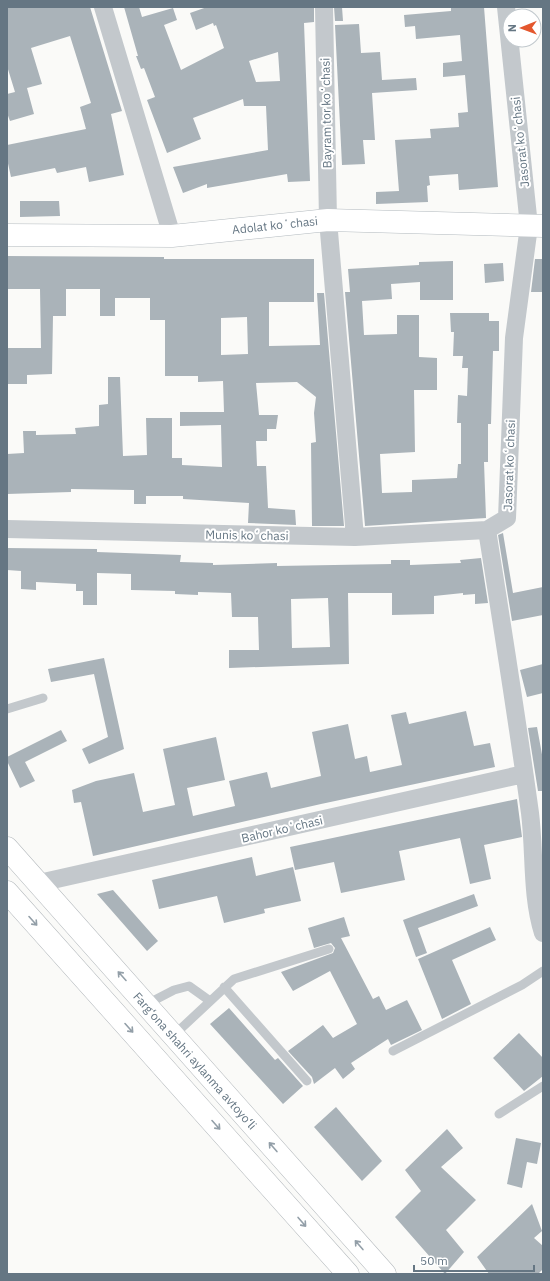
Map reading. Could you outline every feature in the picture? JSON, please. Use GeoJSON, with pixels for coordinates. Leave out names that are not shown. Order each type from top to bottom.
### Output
{"type":"FeatureCollection","features":[{"type":"Feature","properties":{"kind":"main road","name":"Adolat koʻchasi"},"geometry":{"type":"LineString","coordinates":[[7,235],[172,236],[328,220],[536,226]]}},
{"type":"Feature","properties":{"kind":"main road","name":"Farg‘ona shahri aylanma avtoyo‘li"},"geometry":{"type":"LineString","coordinates":[[7,848],[385,1274]]}},
{"type":"Feature","properties":{"kind":"main road"},"geometry":{"type":"LineString","coordinates":[[7,892],[348,1274]]}},
{"type":"Feature","properties":{"kind":"main road"},"geometry":{"type":"LineString","coordinates":[[238,1150],[258,1130]]}},
{"type":"Feature","properties":{"kind":"street"},"geometry":{"type":"LineString","coordinates":[[103,7],[172,236]]}},
{"type":"Feature","properties":{"kind":"street","name":"Bayram tor koʻchasi"},"geometry":{"type":"LineString","coordinates":[[324,7],[328,220],[355,537]]}},
{"type":"Feature","properties":{"kind":"street","name":"Jasorat koʻchasi"},"geometry":{"type":"LineString","coordinates":[[487,530],[507,518],[514,338],[536,226],[506,7]]}},
{"type":"Feature","properties":{"kind":"street","name":"Munis koʻchasi"},"geometry":{"type":"LineString","coordinates":[[7,529],[355,537],[487,530]]}},
{"type":"Feature","properties":{"kind":"street"},"geometry":{"type":"LineString","coordinates":[[487,530],[534,842],[537,914],[543,933]]}},
{"type":"Feature","properties":{"kind":"street","name":"Bahor koʻchasi"},"geometry":{"type":"LineString","coordinates":[[39,883],[524,774]]}},
{"type":"Feature","properties":{"kind":"lane"},"geometry":{"type":"LineString","coordinates":[[7,709],[43,698]]}},
{"type":"Feature","properties":{"kind":"lane"},"geometry":{"type":"LineString","coordinates":[[174,1035],[234,979],[330,949]]}},
{"type":"Feature","properties":{"kind":"lane"},"geometry":{"type":"LineString","coordinates":[[393,1051],[516,989],[543,971]]}},
{"type":"Feature","properties":{"kind":"lane"},"geometry":{"type":"LineString","coordinates":[[147,1004],[174,990],[189,986],[210,1001]]}},
{"type":"Feature","properties":{"kind":"lane"},"geometry":{"type":"LineString","coordinates":[[224,987],[307,1081]]}},
{"type":"Feature","properties":{"kind":"lane"},"geometry":{"type":"LineString","coordinates":[[499,1114],[543,1086]]}},
{"type":"Feature","properties":{"kind":"building"},"geometry":{"type":"Polygon","coordinates":[[[7,7],[90,7],[122,111],[111,114],[124,175],[89,182],[86,167],[57,173],[55,168],[11,177],[7,159],[7,145],[86,129],[80,107],[91,103],[70,36],[31,48],[42,84],[27,88],[34,114],[10,121],[7,113],[7,94],[15,92],[7,66],[7,7]]]}},
{"type":"Feature","properties":{"kind":"building"},"geometry":{"type":"Polygon","coordinates":[[[124,7],[139,7],[142,17],[173,8],[177,20],[164,25],[181,70],[224,48],[216,25],[214,26],[213,23],[196,30],[190,13],[207,7],[314,7],[314,22],[304,23],[310,181],[288,182],[287,174],[207,188],[207,184],[183,193],[173,167],[268,150],[266,106],[244,106],[243,99],[193,118],[201,139],[167,153],[147,100],[155,97],[144,68],[141,69],[136,56],[138,56],[124,7]],[[278,52],[249,61],[256,82],[280,81],[278,52]]]}},
{"type":"Feature","properties":{"kind":"building"},"geometry":{"type":"Polygon","coordinates":[[[334,7],[342,7],[343,21],[335,21],[334,7]]]}},
{"type":"Feature","properties":{"kind":"building"},"geometry":{"type":"Polygon","coordinates":[[[451,7],[484,7],[498,187],[459,190],[458,174],[429,176],[430,185],[427,186],[428,202],[376,204],[376,192],[399,191],[395,140],[431,138],[430,129],[459,127],[458,113],[468,112],[465,75],[443,77],[443,63],[462,61],[460,35],[416,39],[415,26],[405,27],[404,15],[451,11],[451,7]]]}},
{"type":"Feature","properties":{"kind":"building"},"geometry":{"type":"Polygon","coordinates":[[[359,24],[361,53],[380,52],[382,80],[416,78],[417,90],[372,93],[375,140],[363,140],[365,164],[342,165],[335,25],[359,24]]]}},
{"type":"Feature","properties":{"kind":"building"},"geometry":{"type":"Polygon","coordinates":[[[20,201],[59,201],[60,216],[20,217],[20,201]]]}},
{"type":"Feature","properties":{"kind":"building"},"geometry":{"type":"Polygon","coordinates":[[[7,256],[164,257],[164,259],[314,259],[314,302],[269,302],[269,346],[320,345],[317,293],[324,293],[344,526],[312,526],[311,443],[316,442],[314,413],[316,397],[297,382],[256,383],[259,415],[278,415],[276,429],[267,429],[267,441],[256,441],[257,466],[266,466],[268,508],[295,510],[296,525],[248,523],[249,503],[183,499],[183,496],[146,496],[146,504],[134,504],[134,490],[71,489],[71,492],[7,494],[7,454],[24,453],[23,431],[36,431],[36,435],[76,434],[75,428],[99,426],[99,405],[108,404],[108,377],[120,377],[123,456],[147,455],[146,418],[172,418],[172,458],[182,458],[182,465],[222,467],[221,425],[180,426],[180,412],[224,412],[223,381],[198,382],[198,376],[165,376],[165,320],[150,320],[150,298],[115,298],[115,316],[100,316],[100,289],[66,289],[66,316],[53,316],[52,374],[27,375],[27,384],[7,384],[7,348],[41,348],[40,289],[7,289],[7,256]],[[247,317],[221,318],[221,355],[248,354],[247,317]]]}},
{"type":"Feature","properties":{"kind":"building"},"geometry":{"type":"Polygon","coordinates":[[[535,259],[543,259],[543,292],[531,292],[535,259]]]}},
{"type":"Feature","properties":{"kind":"building"},"geometry":{"type":"Polygon","coordinates":[[[453,261],[453,300],[420,300],[420,282],[391,284],[392,299],[362,301],[364,335],[397,334],[397,315],[419,315],[419,357],[437,358],[437,390],[414,390],[415,452],[380,454],[382,493],[412,492],[412,480],[457,478],[458,464],[461,464],[461,423],[457,423],[458,395],[467,396],[468,368],[462,368],[463,356],[453,356],[454,332],[451,332],[450,313],[489,313],[489,321],[499,321],[499,351],[493,351],[491,424],[488,424],[488,462],[484,462],[486,518],[365,526],[345,292],[350,292],[348,269],[419,265],[419,262],[453,261]]]}},
{"type":"Feature","properties":{"kind":"building"},"geometry":{"type":"Polygon","coordinates":[[[503,263],[504,281],[485,283],[484,264],[503,263]]]}},
{"type":"Feature","properties":{"kind":"building"},"geometry":{"type":"Polygon","coordinates":[[[503,533],[513,593],[543,587],[543,615],[512,621],[498,535],[503,533]]]}},
{"type":"Feature","properties":{"kind":"building"},"geometry":{"type":"Polygon","coordinates":[[[7,548],[97,549],[97,552],[181,555],[180,562],[213,563],[213,565],[277,563],[277,566],[391,564],[391,560],[410,560],[410,565],[461,563],[460,560],[481,558],[488,603],[475,604],[475,594],[463,595],[463,593],[434,596],[434,614],[392,615],[392,593],[348,593],[349,664],[229,668],[229,650],[259,650],[258,617],[232,617],[231,593],[198,592],[198,595],[175,594],[175,591],[131,590],[131,574],[97,573],[97,605],[83,605],[83,591],[76,591],[76,584],[36,582],[36,590],[21,589],[21,571],[7,570],[7,548]],[[328,598],[291,599],[292,648],[330,647],[328,598]]]}},
{"type":"Feature","properties":{"kind":"building"},"geometry":{"type":"Polygon","coordinates":[[[104,658],[124,749],[89,764],[82,749],[108,737],[94,674],[51,682],[48,669],[104,658]]]}},
{"type":"Feature","properties":{"kind":"building"},"geometry":{"type":"Polygon","coordinates":[[[543,664],[543,693],[527,697],[520,670],[543,664]]]}},
{"type":"Feature","properties":{"kind":"building"},"geometry":{"type":"Polygon","coordinates":[[[466,711],[474,746],[490,743],[495,767],[321,804],[93,856],[81,802],[74,803],[72,790],[96,781],[134,773],[143,812],[175,805],[163,749],[216,737],[225,780],[187,788],[193,816],[235,806],[229,781],[267,772],[271,788],[321,776],[312,732],[348,724],[355,759],[367,756],[370,772],[402,765],[391,715],[406,712],[409,724],[466,711]]]}},
{"type":"Feature","properties":{"kind":"building"},"geometry":{"type":"Polygon","coordinates":[[[537,727],[543,760],[543,791],[538,791],[528,728],[537,727]]]}},
{"type":"Feature","properties":{"kind":"building"},"geometry":{"type":"Polygon","coordinates":[[[61,730],[67,741],[25,762],[35,781],[20,788],[7,761],[7,757],[61,730]]]}},
{"type":"Feature","properties":{"kind":"building"},"geometry":{"type":"Polygon","coordinates":[[[517,799],[522,837],[484,845],[491,879],[470,884],[460,838],[399,851],[405,880],[341,893],[334,862],[295,870],[290,847],[517,799]]]}},
{"type":"Feature","properties":{"kind":"building"},"geometry":{"type":"Polygon","coordinates":[[[252,857],[256,876],[293,867],[301,901],[264,909],[265,913],[224,923],[217,896],[159,909],[152,880],[252,857]]]}},
{"type":"Feature","properties":{"kind":"building"},"geometry":{"type":"Polygon","coordinates":[[[113,890],[158,941],[147,951],[97,894],[113,890]]]}},
{"type":"Feature","properties":{"kind":"building"},"geometry":{"type":"Polygon","coordinates":[[[474,894],[478,906],[418,928],[427,953],[416,957],[403,920],[474,894]]]}},
{"type":"Feature","properties":{"kind":"building"},"geometry":{"type":"Polygon","coordinates":[[[344,917],[350,936],[341,938],[373,999],[379,996],[386,1010],[407,1000],[422,1030],[391,1045],[388,1039],[351,1063],[355,1069],[343,1079],[335,1068],[314,1084],[312,1077],[288,1051],[323,1025],[333,1038],[357,1024],[330,971],[293,991],[281,972],[333,953],[335,948],[331,943],[314,948],[308,928],[344,917]]]}},
{"type":"Feature","properties":{"kind":"building"},"geometry":{"type":"Polygon","coordinates":[[[490,927],[496,940],[452,960],[471,1004],[442,1019],[418,959],[490,927]]]}},
{"type":"Feature","properties":{"kind":"building"},"geometry":{"type":"Polygon","coordinates":[[[229,1008],[275,1060],[278,1058],[303,1086],[283,1104],[210,1024],[229,1008]]]}},
{"type":"Feature","properties":{"kind":"building"},"geometry":{"type":"Polygon","coordinates":[[[519,1033],[543,1058],[543,1076],[524,1091],[493,1058],[519,1033]]]}},
{"type":"Feature","properties":{"kind":"building"},"geometry":{"type":"Polygon","coordinates":[[[336,1107],[382,1161],[362,1181],[314,1127],[336,1107]]]}},
{"type":"Feature","properties":{"kind":"building"},"geometry":{"type":"Polygon","coordinates":[[[447,1129],[463,1148],[441,1167],[476,1200],[446,1230],[464,1252],[445,1274],[395,1217],[421,1191],[405,1170],[447,1129]]]}},
{"type":"Feature","properties":{"kind":"building"},"geometry":{"type":"Polygon","coordinates":[[[516,1138],[541,1143],[537,1164],[527,1162],[522,1188],[507,1184],[516,1138]]]}},
{"type":"Feature","properties":{"kind":"building"},"geometry":{"type":"Polygon","coordinates":[[[532,1204],[542,1231],[534,1238],[543,1246],[543,1269],[538,1274],[489,1274],[477,1257],[532,1204]]]}}]}
